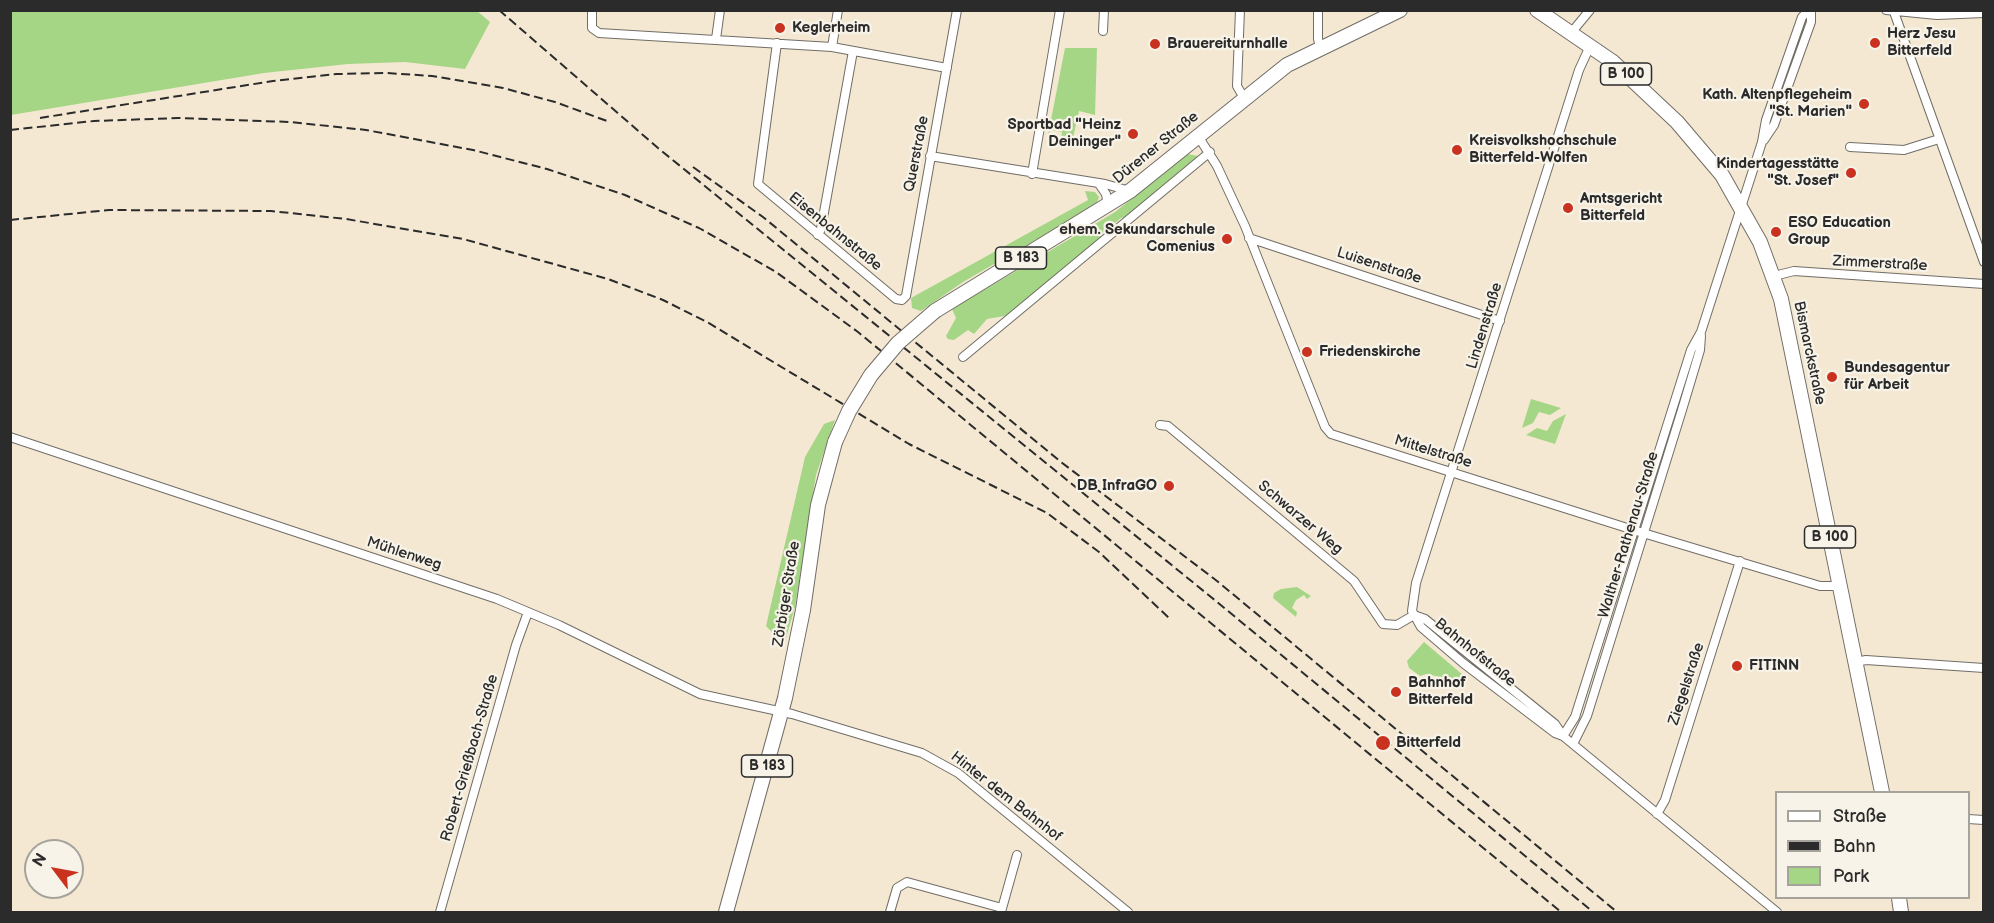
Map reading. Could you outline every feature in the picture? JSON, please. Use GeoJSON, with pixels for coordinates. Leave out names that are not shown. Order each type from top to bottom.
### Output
{"type":"FeatureCollection","features":[{"type":"Feature","properties":{"kind":"main road","name":"Bismarckstraße"},"geometry":{"type":"LineString","coordinates":[[1537,10],[1590,46],[1642,87],[1677,122],[1722,175],[1740,205],[1774,276],[1841,586],[1882,791]]}},
{"type":"Feature","properties":{"kind":"main road","name":"Dürener Straße"},"geometry":{"type":"LineString","coordinates":[[935,311],[1131,191],[1287,65],[1398,11]]}},
{"type":"Feature","properties":{"kind":"main road","name":"Zörbiger Straße"},"geometry":{"type":"LineString","coordinates":[[726,912],[782,712],[802,610],[818,505],[835,442],[849,411],[871,375],[898,343],[935,311]]}},
{"type":"Feature","properties":{"kind":"street"},"geometry":{"type":"LineString","coordinates":[[592,10],[592,28],[599,33],[832,47],[947,68]]}},
{"type":"Feature","properties":{"kind":"street"},"geometry":{"type":"LineString","coordinates":[[716,39],[720,10]]}},
{"type":"Feature","properties":{"kind":"street"},"geometry":{"type":"LineString","coordinates":[[832,47],[838,10]]}},
{"type":"Feature","properties":{"kind":"street","name":"Querstraße"},"geometry":{"type":"LineString","coordinates":[[902,300],[906,296],[957,10]]}},
{"type":"Feature","properties":{"kind":"street"},"geometry":{"type":"LineString","coordinates":[[1032,174],[1060,10]]}},
{"type":"Feature","properties":{"kind":"street"},"geometry":{"type":"LineString","coordinates":[[1103,31],[1104,10]]}},
{"type":"Feature","properties":{"kind":"street"},"geometry":{"type":"LineString","coordinates":[[1240,10],[1237,86],[1244,98]]}},
{"type":"Feature","properties":{"kind":"street"},"geometry":{"type":"LineString","coordinates":[[1318,10],[1320,47]]}},
{"type":"Feature","properties":{"kind":"street"},"geometry":{"type":"LineString","coordinates":[[1572,33],[1590,10]]}},
{"type":"Feature","properties":{"kind":"street","name":"Walther-Rathenau-Straße"},"geometry":{"type":"LineString","coordinates":[[1563,736],[1575,717],[1640,532],[1700,350],[1701,332],[1740,205],[1762,142],[1774,125],[1812,21],[1810,10]]}},
{"type":"Feature","properties":{"kind":"street"},"geometry":{"type":"LineString","coordinates":[[1983,13],[1937,15],[1890,11],[1983,262]]}},
{"type":"Feature","properties":{"kind":"street","name":"Eisenbahnstraße"},"geometry":{"type":"LineString","coordinates":[[777,43],[758,178],[761,189],[896,299],[902,300]]}},
{"type":"Feature","properties":{"kind":"street","name":"Lindenstraße"},"geometry":{"type":"LineString","coordinates":[[1414,615],[1412,601],[1580,69],[1590,46]]}},
{"type":"Feature","properties":{"kind":"street"},"geometry":{"type":"LineString","coordinates":[[818,236],[853,51]]}},
{"type":"Feature","properties":{"kind":"street","name":"Mittelstraße"},"geometry":{"type":"LineString","coordinates":[[1198,136],[1210,152],[1249,237],[1325,427],[1331,434],[1640,532],[1820,586],[1841,586]]}},
{"type":"Feature","properties":{"kind":"street"},"geometry":{"type":"LineString","coordinates":[[1850,147],[1905,150],[1939,140]]}},
{"type":"Feature","properties":{"kind":"street"},"geometry":{"type":"LineString","coordinates":[[963,357],[1210,152]]}},
{"type":"Feature","properties":{"kind":"street"},"geometry":{"type":"LineString","coordinates":[[930,156],[1131,191]]}},
{"type":"Feature","properties":{"kind":"street"},"geometry":{"type":"LineString","coordinates":[[1099,184],[1106,194],[1108,206]]}},
{"type":"Feature","properties":{"kind":"street","name":"Luisenstraße"},"geometry":{"type":"LineString","coordinates":[[1249,237],[1500,321]]}},
{"type":"Feature","properties":{"kind":"street","name":"Zimmerstraße"},"geometry":{"type":"LineString","coordinates":[[1774,276],[1794,272],[1983,284]]}},
{"type":"Feature","properties":{"kind":"street","name":"Schwarzer Weg"},"geometry":{"type":"LineString","coordinates":[[1160,425],[1168,426],[1354,581],[1383,624],[1397,625],[1414,615]]}},
{"type":"Feature","properties":{"kind":"street","name":"Mühlenweg"},"geometry":{"type":"LineString","coordinates":[[10,437],[497,599],[700,694],[782,712]]}},
{"type":"Feature","properties":{"kind":"street","name":"Walther-Rathenau-Straße"},"geometry":{"type":"LineString","coordinates":[[1573,744],[1587,716],[1640,532]]}},
{"type":"Feature","properties":{"kind":"street","name":"Ziegelstraße"},"geometry":{"type":"LineString","coordinates":[[1657,814],[1665,800],[1740,561]]}},
{"type":"Feature","properties":{"kind":"street","name":"Robert-Grießbach-Straße"},"geometry":{"type":"LineString","coordinates":[[440,912],[516,645],[528,612]]}},
{"type":"Feature","properties":{"kind":"street","name":"Bahnhofstraße"},"geometry":{"type":"LineString","coordinates":[[1414,615],[1421,627],[1463,663],[1555,733],[1563,736],[1777,912]]}},
{"type":"Feature","properties":{"kind":"street"},"geometry":{"type":"LineString","coordinates":[[1856,662],[1866,660],[1983,668]]}},
{"type":"Feature","properties":{"kind":"street","name":"Hinter dem Bahnhof"},"geometry":{"type":"LineString","coordinates":[[782,712],[903,746],[939,761],[967,780],[1128,912]]}},
{"type":"Feature","properties":{"kind":"street"},"geometry":{"type":"LineString","coordinates":[[890,912],[897,888],[907,882],[1002,910],[1017,855]]}},
{"type":"Feature","properties":{"kind":"green space"},"geometry":{"type":"Polygon","coordinates":[[[476,10],[490,22],[465,69],[405,62],[348,64],[264,73],[11,115],[11,11],[476,10]]]}},
{"type":"Feature","properties":{"kind":"green space"},"geometry":{"type":"Polygon","coordinates":[[[1065,48],[1097,48],[1095,115],[1079,111],[1072,142],[1061,140],[1062,132],[1051,130],[1048,135],[1065,48]]]}},
{"type":"Feature","properties":{"kind":"green space"},"geometry":{"type":"Polygon","coordinates":[[[1188,154],[1198,156],[1127,217],[1121,218],[1101,234],[1103,238],[1010,315],[987,319],[974,334],[968,330],[954,340],[948,339],[946,336],[956,318],[952,309],[1115,212],[1188,154]]]}},
{"type":"Feature","properties":{"kind":"green space"},"geometry":{"type":"Polygon","coordinates":[[[1085,191],[1095,192],[1099,197],[1096,205],[963,282],[921,311],[912,308],[911,298],[1088,200],[1085,191]]]}},
{"type":"Feature","properties":{"kind":"green space"},"geometry":{"type":"Polygon","coordinates":[[[1531,399],[1561,408],[1550,415],[1539,412],[1533,423],[1522,428],[1531,399]]]}},
{"type":"Feature","properties":{"kind":"green space"},"geometry":{"type":"Polygon","coordinates":[[[1566,414],[1555,444],[1526,435],[1537,428],[1547,431],[1553,421],[1566,414]]]}},
{"type":"Feature","properties":{"kind":"green space"},"geometry":{"type":"Polygon","coordinates":[[[835,420],[816,475],[795,607],[784,645],[766,626],[805,457],[824,424],[835,420]]]}},
{"type":"Feature","properties":{"kind":"green space"},"geometry":{"type":"Polygon","coordinates":[[[1297,587],[1311,596],[1307,599],[1304,595],[1296,600],[1292,608],[1297,612],[1296,617],[1273,598],[1274,593],[1281,589],[1297,587]]]}},
{"type":"Feature","properties":{"kind":"green space"},"geometry":{"type":"Polygon","coordinates":[[[1424,642],[1463,675],[1457,687],[1441,677],[1426,674],[1420,676],[1409,668],[1407,661],[1424,642]]]}},
{"type":"Feature","properties":{"kind":"railway"},"geometry":{"type":"LineString","coordinates":[[499,10],[658,148],[1211,597],[1593,912]]}},
{"type":"Feature","properties":{"kind":"railway"},"geometry":{"type":"LineString","coordinates":[[40,118],[273,81],[337,74],[386,73],[432,76],[503,88],[555,102],[607,121]]}},
{"type":"Feature","properties":{"kind":"railway"},"geometry":{"type":"LineString","coordinates":[[10,130],[94,121],[178,118],[290,122],[366,130],[473,150],[547,169],[625,195],[699,228],[776,272],[858,332],[1561,912]]}},
{"type":"Feature","properties":{"kind":"railway"},"geometry":{"type":"LineString","coordinates":[[693,167],[763,217],[1061,462],[1217,581],[1617,912]]}},
{"type":"Feature","properties":{"kind":"railway"},"geometry":{"type":"LineString","coordinates":[[10,220],[109,210],[271,211],[346,219],[463,239],[608,279],[663,300],[707,322],[909,444],[1047,513],[1099,552],[1169,618]]}},
{"type":"Feature","properties":{"kind":"place","name":"Keglerheim"},"geometry":{"type":"Point","coordinates":[780,28]}},
{"type":"Feature","properties":{"kind":"place","name":"Herz Jesu Bitterfeld"},"geometry":{"type":"Point","coordinates":[1875,43]}},
{"type":"Feature","properties":{"kind":"place","name":"Brauereiturnhalle"},"geometry":{"type":"Point","coordinates":[1155,44]}},
{"type":"Feature","properties":{"kind":"place","name":"Kath. Altenpflegeheim \"St. Marien\""},"geometry":{"type":"Point","coordinates":[1864,104]}},
{"type":"Feature","properties":{"kind":"place","name":"Sportbad \"Heinz Deininger\""},"geometry":{"type":"Point","coordinates":[1133,134]}},
{"type":"Feature","properties":{"kind":"place","name":"Kreisvolkshochschule Bitterfeld-Wolfen"},"geometry":{"type":"Point","coordinates":[1457,150]}},
{"type":"Feature","properties":{"kind":"place","name":"Kindertagesstätte \"St. Josef\""},"geometry":{"type":"Point","coordinates":[1851,173]}},
{"type":"Feature","properties":{"kind":"place","name":"Amtsgericht Bitterfeld"},"geometry":{"type":"Point","coordinates":[1568,208]}},
{"type":"Feature","properties":{"kind":"place","name":"ESO Education Group"},"geometry":{"type":"Point","coordinates":[1776,232]}},
{"type":"Feature","properties":{"kind":"place","name":"ehem. Sekundarschule Comenius"},"geometry":{"type":"Point","coordinates":[1227,239]}},
{"type":"Feature","properties":{"kind":"place","name":"Friedenskirche"},"geometry":{"type":"Point","coordinates":[1307,352]}},
{"type":"Feature","properties":{"kind":"place","name":"Bundesagentur für Arbeit"},"geometry":{"type":"Point","coordinates":[1832,377]}},
{"type":"Feature","properties":{"kind":"place","name":"DB InfraGO"},"geometry":{"type":"Point","coordinates":[1169,486]}},
{"type":"Feature","properties":{"kind":"place","name":"FITINN"},"geometry":{"type":"Point","coordinates":[1737,666]}},
{"type":"Feature","properties":{"kind":"place","name":"Bahnhof Bitterfeld"},"geometry":{"type":"Point","coordinates":[1396,692]}},
{"type":"Feature","properties":{"kind":"place","name":"Bitterfeld"},"geometry":{"type":"Point","coordinates":[1383,743]}}]}
